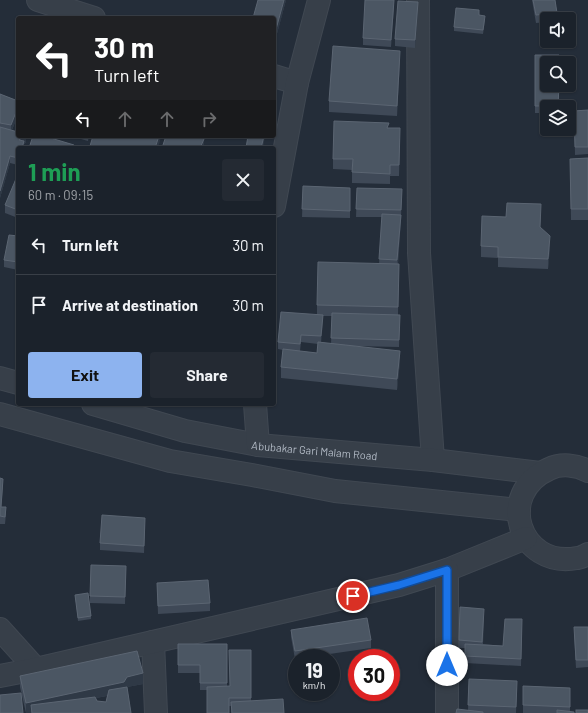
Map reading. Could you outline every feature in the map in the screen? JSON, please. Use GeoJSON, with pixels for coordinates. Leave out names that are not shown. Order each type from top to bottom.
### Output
{"type":"FeatureCollection","features":[{"type":"Feature","properties":{"kind":"street"},"geometry":{"type":"LineString","coordinates":[[38,0],[88,16]]}},
{"type":"Feature","properties":{"kind":"street"},"geometry":{"type":"LineString","coordinates":[[276,195],[297,84],[319,0]]}},
{"type":"Feature","properties":{"kind":"street"},"geometry":{"type":"LineString","coordinates":[[418,0],[419,253],[433,460]]}},
{"type":"Feature","properties":{"kind":"street"},"geometry":{"type":"LineString","coordinates":[[276,77],[297,84]]}},
{"type":"Feature","properties":{"kind":"street"},"geometry":{"type":"LineString","coordinates":[[0,378],[16,382]]}},
{"type":"Feature","properties":{"kind":"street","name":"Abubakar Gari Malam Road"},"geometry":{"type":"LineString","coordinates":[[100,406],[185,431],[258,445],[433,460],[540,473]]}},
{"type":"Feature","properties":{"kind":"street"},"geometry":{"type":"LineString","coordinates":[[255,406],[258,445]]}},
{"type":"Feature","properties":{"kind":"street"},"geometry":{"type":"LineString","coordinates":[[0,414],[170,461],[335,491],[519,510]]}},
{"type":"Feature","properties":{"kind":"street"},"geometry":{"type":"LineString","coordinates":[[582,467],[554,467],[540,473],[529,482],[522,495],[519,510],[520,524],[526,538],[536,549],[549,557],[563,560],[578,558],[588,554]]}},
{"type":"Feature","properties":{"kind":"street"},"geometry":{"type":"LineString","coordinates":[[0,676],[399,585],[447,570],[526,538]]}},
{"type":"Feature","properties":{"kind":"street"},"geometry":{"type":"LineString","coordinates":[[447,570],[447,713]]}},
{"type":"Feature","properties":{"kind":"street"},"geometry":{"type":"LineString","coordinates":[[0,629],[36,669]]}},
{"type":"Feature","properties":{"kind":"street"},"geometry":{"type":"LineString","coordinates":[[153,642],[156,713]]}},
{"type":"Feature","properties":{"kind":"building"},"geometry":{"type":"Polygon","coordinates":[[[258,0],[284,0],[276,29],[276,16],[254,16],[258,0]]]}},
{"type":"Feature","properties":{"kind":"building"},"geometry":{"type":"Polygon","coordinates":[[[365,0],[394,0],[391,40],[363,38],[365,0]]]}},
{"type":"Feature","properties":{"kind":"building"},"geometry":{"type":"Polygon","coordinates":[[[533,0],[555,0],[557,12],[540,12],[540,15],[536,15],[533,0]]]}},
{"type":"Feature","properties":{"kind":"building"},"geometry":{"type":"Polygon","coordinates":[[[398,1],[418,2],[415,40],[395,39],[398,1]]]}},
{"type":"Feature","properties":{"kind":"building"},"geometry":{"type":"Polygon","coordinates":[[[456,8],[479,10],[479,15],[485,16],[483,30],[454,27],[456,8]]]}},
{"type":"Feature","properties":{"kind":"building"},"geometry":{"type":"Polygon","coordinates":[[[333,46],[400,51],[397,106],[329,101],[333,46]]]}},
{"type":"Feature","properties":{"kind":"building"},"geometry":{"type":"Polygon","coordinates":[[[535,55],[559,55],[540,56],[540,92],[559,92],[558,100],[540,100],[540,106],[535,106],[535,55]]]}},
{"type":"Feature","properties":{"kind":"building"},"geometry":{"type":"Polygon","coordinates":[[[0,94],[16,100],[16,112],[11,125],[0,123],[0,94]]]}},
{"type":"Feature","properties":{"kind":"building"},"geometry":{"type":"Polygon","coordinates":[[[588,110],[588,147],[575,147],[576,111],[588,110]]]}},
{"type":"Feature","properties":{"kind":"building"},"geometry":{"type":"Polygon","coordinates":[[[334,121],[389,123],[387,128],[400,128],[399,165],[390,165],[390,174],[352,172],[353,159],[333,159],[334,121]]]}},
{"type":"Feature","properties":{"kind":"building"},"geometry":{"type":"Polygon","coordinates":[[[0,127],[16,131],[16,138],[22,138],[19,140],[24,141],[23,146],[16,146],[16,158],[10,156],[0,191],[0,127]]]}},
{"type":"Feature","properties":{"kind":"building"},"geometry":{"type":"Polygon","coordinates":[[[32,138],[51,138],[74,145],[74,146],[30,146],[32,138]]]}},
{"type":"Feature","properties":{"kind":"building"},"geometry":{"type":"Polygon","coordinates":[[[92,138],[158,138],[156,146],[90,146],[92,138]]]}},
{"type":"Feature","properties":{"kind":"building"},"geometry":{"type":"Polygon","coordinates":[[[165,138],[204,139],[201,146],[163,146],[165,138]]]}},
{"type":"Feature","properties":{"kind":"building"},"geometry":{"type":"Polygon","coordinates":[[[248,138],[264,138],[262,146],[246,146],[248,138]]]}},
{"type":"Feature","properties":{"kind":"building"},"geometry":{"type":"Polygon","coordinates":[[[588,158],[588,209],[571,209],[570,159],[588,158]]]}},
{"type":"Feature","properties":{"kind":"building"},"geometry":{"type":"Polygon","coordinates":[[[16,179],[16,209],[5,205],[16,179]]]}},
{"type":"Feature","properties":{"kind":"building"},"geometry":{"type":"Polygon","coordinates":[[[303,186],[350,188],[350,211],[302,209],[303,186]]]}},
{"type":"Feature","properties":{"kind":"building"},"geometry":{"type":"Polygon","coordinates":[[[357,188],[402,189],[401,210],[356,209],[357,188]]]}},
{"type":"Feature","properties":{"kind":"building"},"geometry":{"type":"Polygon","coordinates":[[[507,203],[541,204],[540,227],[550,236],[548,259],[498,257],[498,247],[481,246],[482,216],[506,217],[507,203]]]}},
{"type":"Feature","properties":{"kind":"building"},"geometry":{"type":"Polygon","coordinates":[[[382,214],[401,215],[397,260],[379,259],[382,214]]]}},
{"type":"Feature","properties":{"kind":"building"},"geometry":{"type":"Polygon","coordinates":[[[9,235],[16,236],[16,262],[4,260],[9,235]]]}},
{"type":"Feature","properties":{"kind":"building"},"geometry":{"type":"Polygon","coordinates":[[[318,262],[399,264],[398,307],[317,305],[318,262]]]}},
{"type":"Feature","properties":{"kind":"building"},"geometry":{"type":"Polygon","coordinates":[[[281,312],[323,315],[321,336],[301,335],[300,344],[278,342],[281,312]]]}},
{"type":"Feature","properties":{"kind":"building"},"geometry":{"type":"Polygon","coordinates":[[[332,313],[400,315],[399,340],[331,338],[332,313]]]}},
{"type":"Feature","properties":{"kind":"building"},"geometry":{"type":"Polygon","coordinates":[[[318,342],[400,351],[397,379],[281,367],[283,349],[317,353],[318,342]]]}},
{"type":"Feature","properties":{"kind":"building"},"geometry":{"type":"Polygon","coordinates":[[[0,478],[3,479],[1,507],[6,507],[5,517],[0,516],[0,478]]]}},
{"type":"Feature","properties":{"kind":"building"},"geometry":{"type":"Polygon","coordinates":[[[102,515],[145,518],[144,546],[100,543],[102,515]]]}},
{"type":"Feature","properties":{"kind":"building"},"geometry":{"type":"Polygon","coordinates":[[[91,565],[126,566],[125,597],[90,596],[91,565]]]}},
{"type":"Feature","properties":{"kind":"building"},"geometry":{"type":"Polygon","coordinates":[[[208,580],[210,603],[158,606],[157,583],[208,580]]]}},
{"type":"Feature","properties":{"kind":"building"},"geometry":{"type":"Polygon","coordinates":[[[88,593],[91,616],[78,618],[75,595],[88,593]]]}},
{"type":"Feature","properties":{"kind":"building"},"geometry":{"type":"Polygon","coordinates":[[[460,607],[484,609],[482,642],[459,640],[460,607]]]}},
{"type":"Feature","properties":{"kind":"building"},"geometry":{"type":"Polygon","coordinates":[[[367,618],[371,640],[309,649],[295,649],[291,630],[367,618]]]}},
{"type":"Feature","properties":{"kind":"building"},"geometry":{"type":"Polygon","coordinates":[[[505,619],[522,619],[521,659],[465,656],[465,644],[503,646],[505,619]]]}},
{"type":"Feature","properties":{"kind":"building"},"geometry":{"type":"Polygon","coordinates":[[[574,627],[588,627],[588,660],[576,660],[574,627]]]}},
{"type":"Feature","properties":{"kind":"building"},"geometry":{"type":"Polygon","coordinates":[[[178,644],[227,644],[227,683],[200,683],[200,665],[178,665],[178,644]]]}},
{"type":"Feature","properties":{"kind":"building"},"geometry":{"type":"Polygon","coordinates":[[[229,650],[251,650],[251,698],[229,698],[229,713],[207,713],[207,687],[230,686],[229,650]]]}},
{"type":"Feature","properties":{"kind":"building"},"geometry":{"type":"Polygon","coordinates":[[[137,651],[143,673],[127,677],[124,682],[26,703],[20,676],[137,651]]]}},
{"type":"Feature","properties":{"kind":"building"},"geometry":{"type":"Polygon","coordinates":[[[469,679],[517,681],[516,707],[468,705],[469,679]]]}},
{"type":"Feature","properties":{"kind":"building"},"geometry":{"type":"Polygon","coordinates":[[[523,686],[570,688],[570,707],[523,705],[523,686]]]}},
{"type":"Feature","properties":{"kind":"building"},"geometry":{"type":"Polygon","coordinates":[[[127,687],[131,713],[32,713],[31,705],[95,697],[97,701],[106,702],[109,690],[127,687]]]}},
{"type":"Feature","properties":{"kind":"building"},"geometry":{"type":"Polygon","coordinates":[[[21,693],[23,713],[0,713],[0,695],[21,693]]]}},
{"type":"Feature","properties":{"kind":"building"},"geometry":{"type":"Polygon","coordinates":[[[283,699],[284,713],[232,713],[231,702],[283,699]]]}},
{"type":"Feature","properties":{"kind":"building"},"geometry":{"type":"Polygon","coordinates":[[[457,709],[483,712],[483,713],[456,713],[457,709]]]}},
{"type":"Feature","properties":{"kind":"building"},"geometry":{"type":"Polygon","coordinates":[[[557,710],[574,712],[574,713],[557,713],[557,710]]]}},
{"type":"Feature","properties":{"kind":"building"},"geometry":{"type":"Polygon","coordinates":[[[576,710],[588,710],[588,713],[576,713],[576,710]]]}},
{"type":"Feature","properties":{"kind":"route"},"geometry":{"type":"LineString","coordinates":[[353,596],[399,585],[447,570],[447,665]]}}]}
